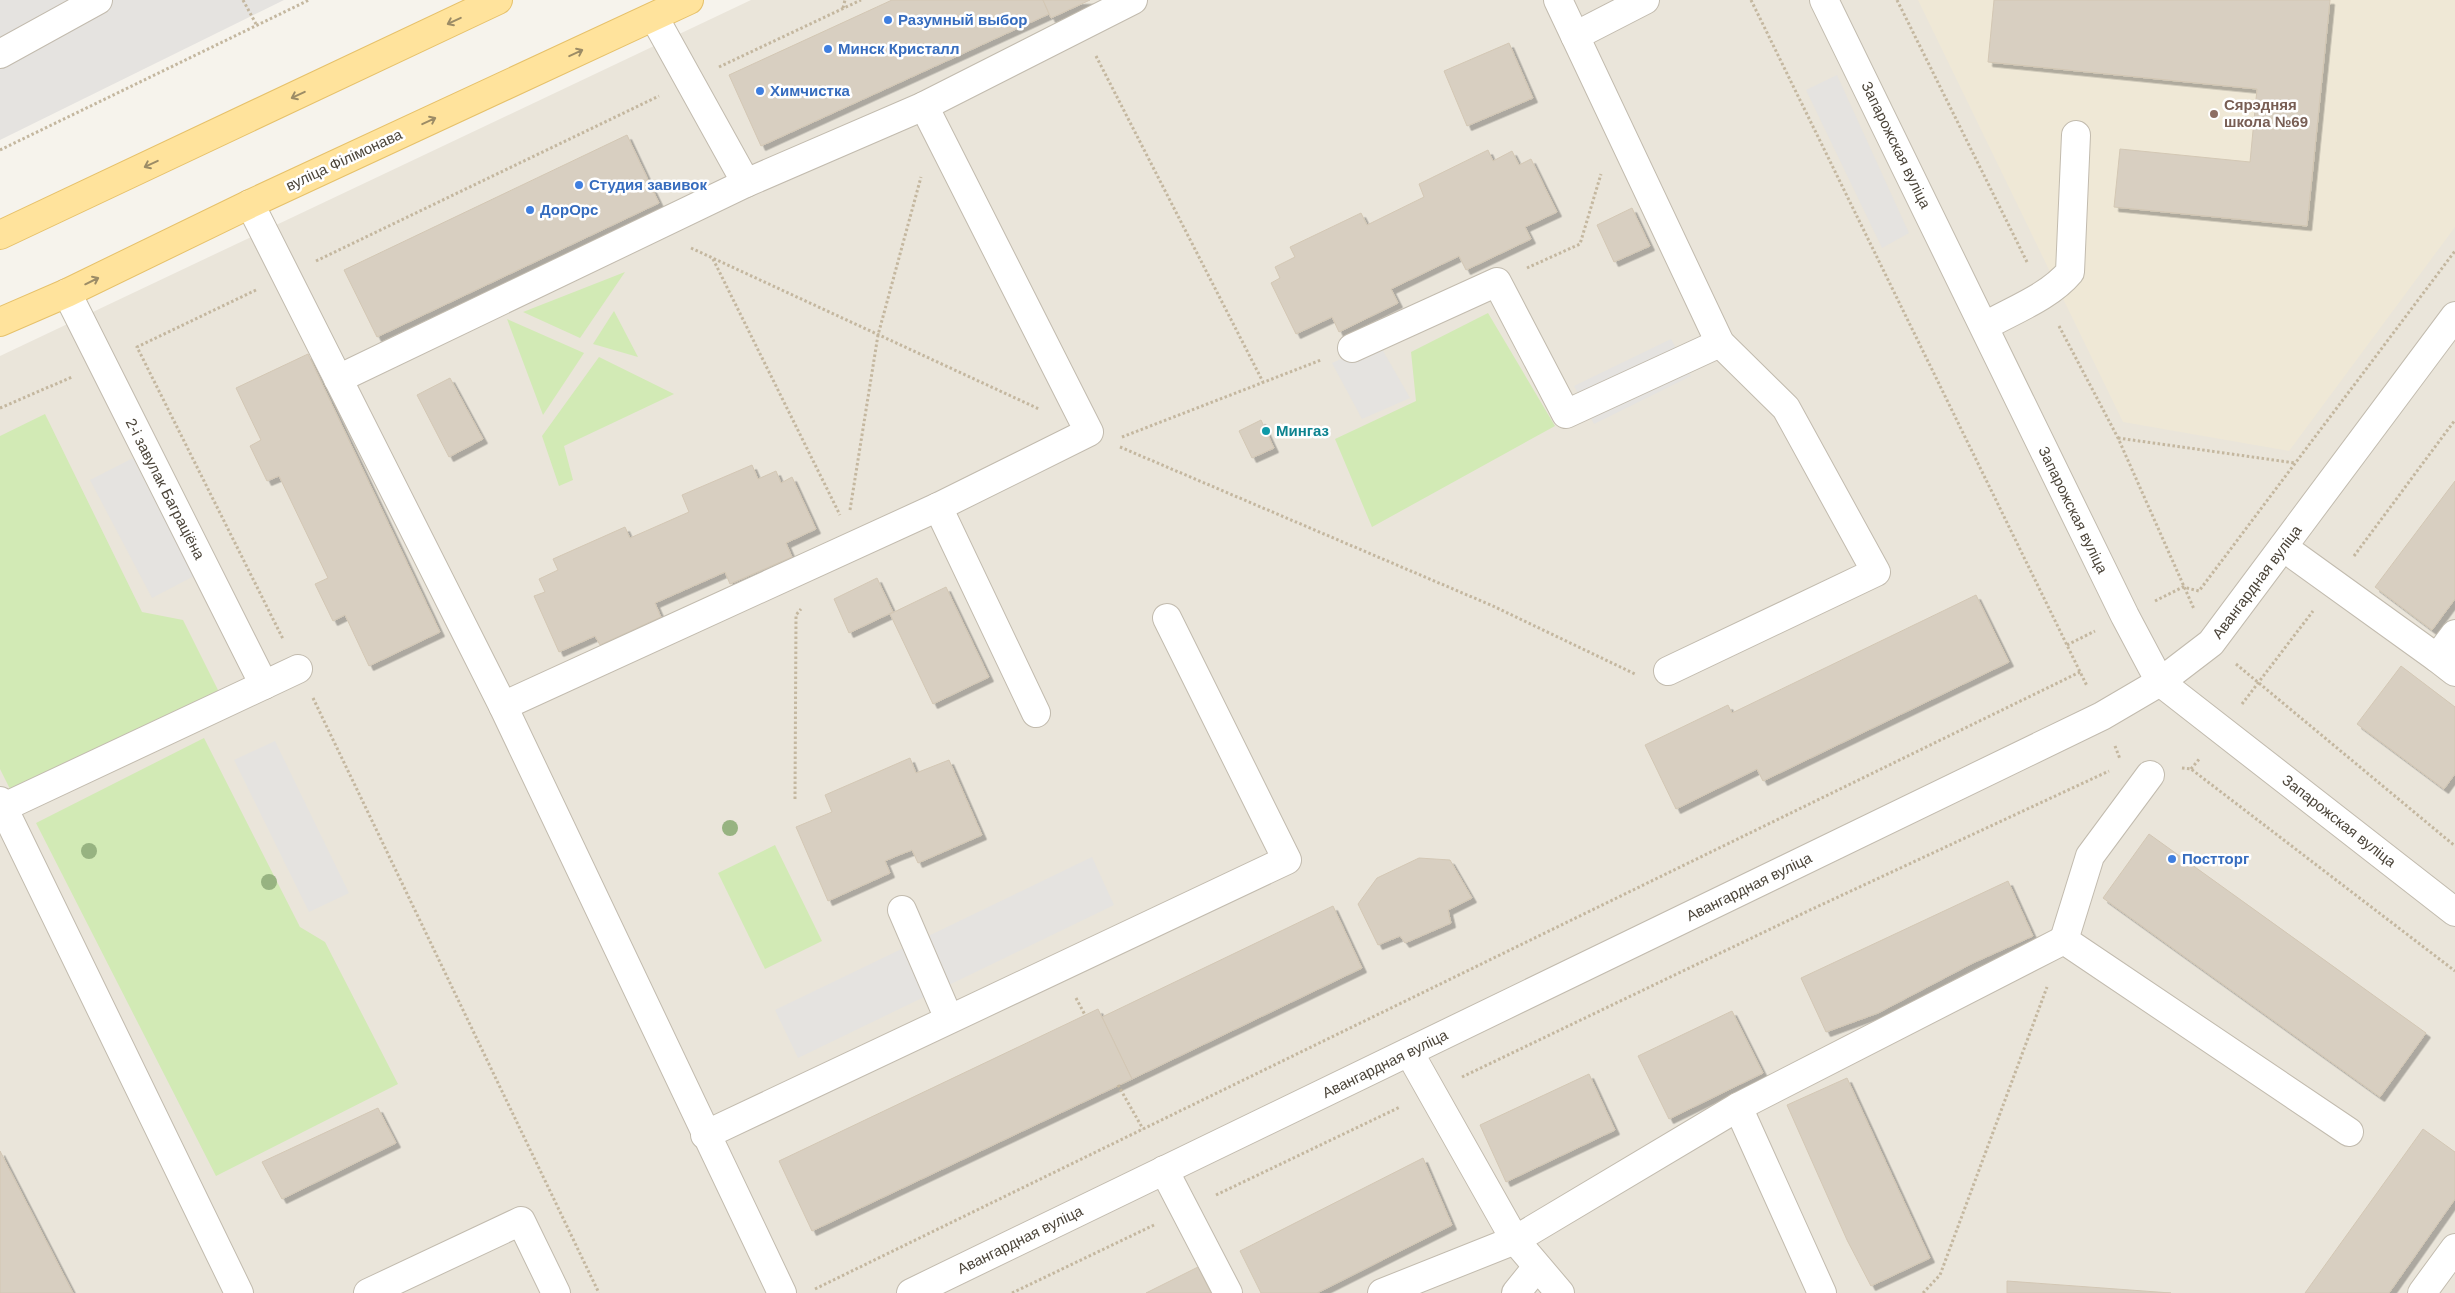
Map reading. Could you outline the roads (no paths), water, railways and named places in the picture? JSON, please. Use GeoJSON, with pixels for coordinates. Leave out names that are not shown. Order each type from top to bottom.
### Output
{"type":"FeatureCollection","features":[{"type":"Feature","properties":{"kind":"main road"},"geometry":{"type":"LineString","coordinates":[[0,235],[498,0]]}},
{"type":"Feature","properties":{"kind":"main road","name":"вуліца Філімонава"},"geometry":{"type":"LineString","coordinates":[[0,322],[67,293],[250,204],[689,0]]}},
{"type":"Feature","properties":{"kind":"street"},"geometry":{"type":"LineString","coordinates":[[0,54],[98,0]]}},
{"type":"Feature","properties":{"kind":"street"},"geometry":{"type":"LineString","coordinates":[[338,379],[746,183],[929,117],[1081,27],[1133,0]]}},
{"type":"Feature","properties":{"kind":"street"},"geometry":{"type":"LineString","coordinates":[[1558,0],[1720,343],[1786,408],[1876,572],[1668,671]]}},
{"type":"Feature","properties":{"kind":"street"},"geometry":{"type":"LineString","coordinates":[[1575,36],[1645,0]]}},
{"type":"Feature","properties":{"kind":"street","name":"Запарожская вуліца"},"geometry":{"type":"LineString","coordinates":[[1824,0],[1985,326],[2125,616],[2160,682],[2455,912]]}},
{"type":"Feature","properties":{"kind":"street"},"geometry":{"type":"LineString","coordinates":[[654,17],[746,183]]}},
{"type":"Feature","properties":{"kind":"street"},"geometry":{"type":"LineString","coordinates":[[503,706],[845,539],[938,507],[1099,437],[929,117]]}},
{"type":"Feature","properties":{"kind":"street"},"geometry":{"type":"LineString","coordinates":[[1985,326],[2061,283],[2070,272],[2076,135]]}},
{"type":"Feature","properties":{"kind":"street"},"geometry":{"type":"LineString","coordinates":[[250,204],[503,706],[705,1135],[782,1293]]}},
{"type":"Feature","properties":{"kind":"street"},"geometry":{"type":"LineString","coordinates":[[1352,348],[1497,282],[1566,414],[1720,343]]}},
{"type":"Feature","properties":{"kind":"street","name":"2-і завулак Баграціёна"},"geometry":{"type":"LineString","coordinates":[[67,293],[264,685]]}},
{"type":"Feature","properties":{"kind":"street","name":"Авангардная вуліца"},"geometry":{"type":"LineString","coordinates":[[911,1293],[2102,716],[2160,682],[2211,643],[2283,547],[2445,349],[2455,316]]}},
{"type":"Feature","properties":{"kind":"street"},"geometry":{"type":"LineString","coordinates":[[938,507],[1036,713]]}},
{"type":"Feature","properties":{"kind":"street"},"geometry":{"type":"LineString","coordinates":[[2283,547],[2446,665],[2455,634]]}},
{"type":"Feature","properties":{"kind":"street"},"geometry":{"type":"LineString","coordinates":[[705,1135],[1287,860],[1167,618]]}},
{"type":"Feature","properties":{"kind":"street"},"geometry":{"type":"LineString","coordinates":[[239,1293],[1,806],[298,669]]}},
{"type":"Feature","properties":{"kind":"street"},"geometry":{"type":"LineString","coordinates":[[1382,1293],[1515,1240],[1738,1107],[2064,940],[2090,856],[2150,776]]}},
{"type":"Feature","properties":{"kind":"street"},"geometry":{"type":"LineString","coordinates":[[902,910],[949,1019]]}},
{"type":"Feature","properties":{"kind":"street"},"geometry":{"type":"LineString","coordinates":[[2064,940],[2349,1132]]}},
{"type":"Feature","properties":{"kind":"street"},"geometry":{"type":"LineString","coordinates":[[1409,1052],[1515,1240],[1560,1293]]}},
{"type":"Feature","properties":{"kind":"street"},"geometry":{"type":"LineString","coordinates":[[1738,1107],[1822,1293]]}},
{"type":"Feature","properties":{"kind":"street"},"geometry":{"type":"LineString","coordinates":[[1164,1170],[1228,1293]]}},
{"type":"Feature","properties":{"kind":"street"},"geometry":{"type":"LineString","coordinates":[[368,1293],[521,1220],[556,1293]]}},
{"type":"Feature","properties":{"kind":"street"},"geometry":{"type":"LineString","coordinates":[[2422,1293],[2455,1248]]}},
{"type":"Feature","properties":{"kind":"street"},"geometry":{"type":"LineString","coordinates":[[1516,1293],[1537,1267]]}},
{"type":"Feature","properties":{"kind":"place","name":"Разумный выбор"},"geometry":{"type":"Point","coordinates":[888,20]}},
{"type":"Feature","properties":{"kind":"place","name":"Минск Кристалл"},"geometry":{"type":"Point","coordinates":[828,49]}},
{"type":"Feature","properties":{"kind":"place","name":"Химчистка"},"geometry":{"type":"Point","coordinates":[760,91]}},
{"type":"Feature","properties":{"kind":"place","name":"Сярэдняя школа №69"},"geometry":{"type":"Point","coordinates":[2214,114]}},
{"type":"Feature","properties":{"kind":"place","name":"Студия завивок"},"geometry":{"type":"Point","coordinates":[579,185]}},
{"type":"Feature","properties":{"kind":"place","name":"ДорОрс"},"geometry":{"type":"Point","coordinates":[530,210]}},
{"type":"Feature","properties":{"kind":"place","name":"Мингаз"},"geometry":{"type":"Point","coordinates":[1266,431]}},
{"type":"Feature","properties":{"kind":"place","name":"Постторг"},"geometry":{"type":"Point","coordinates":[2172,859]}}]}
